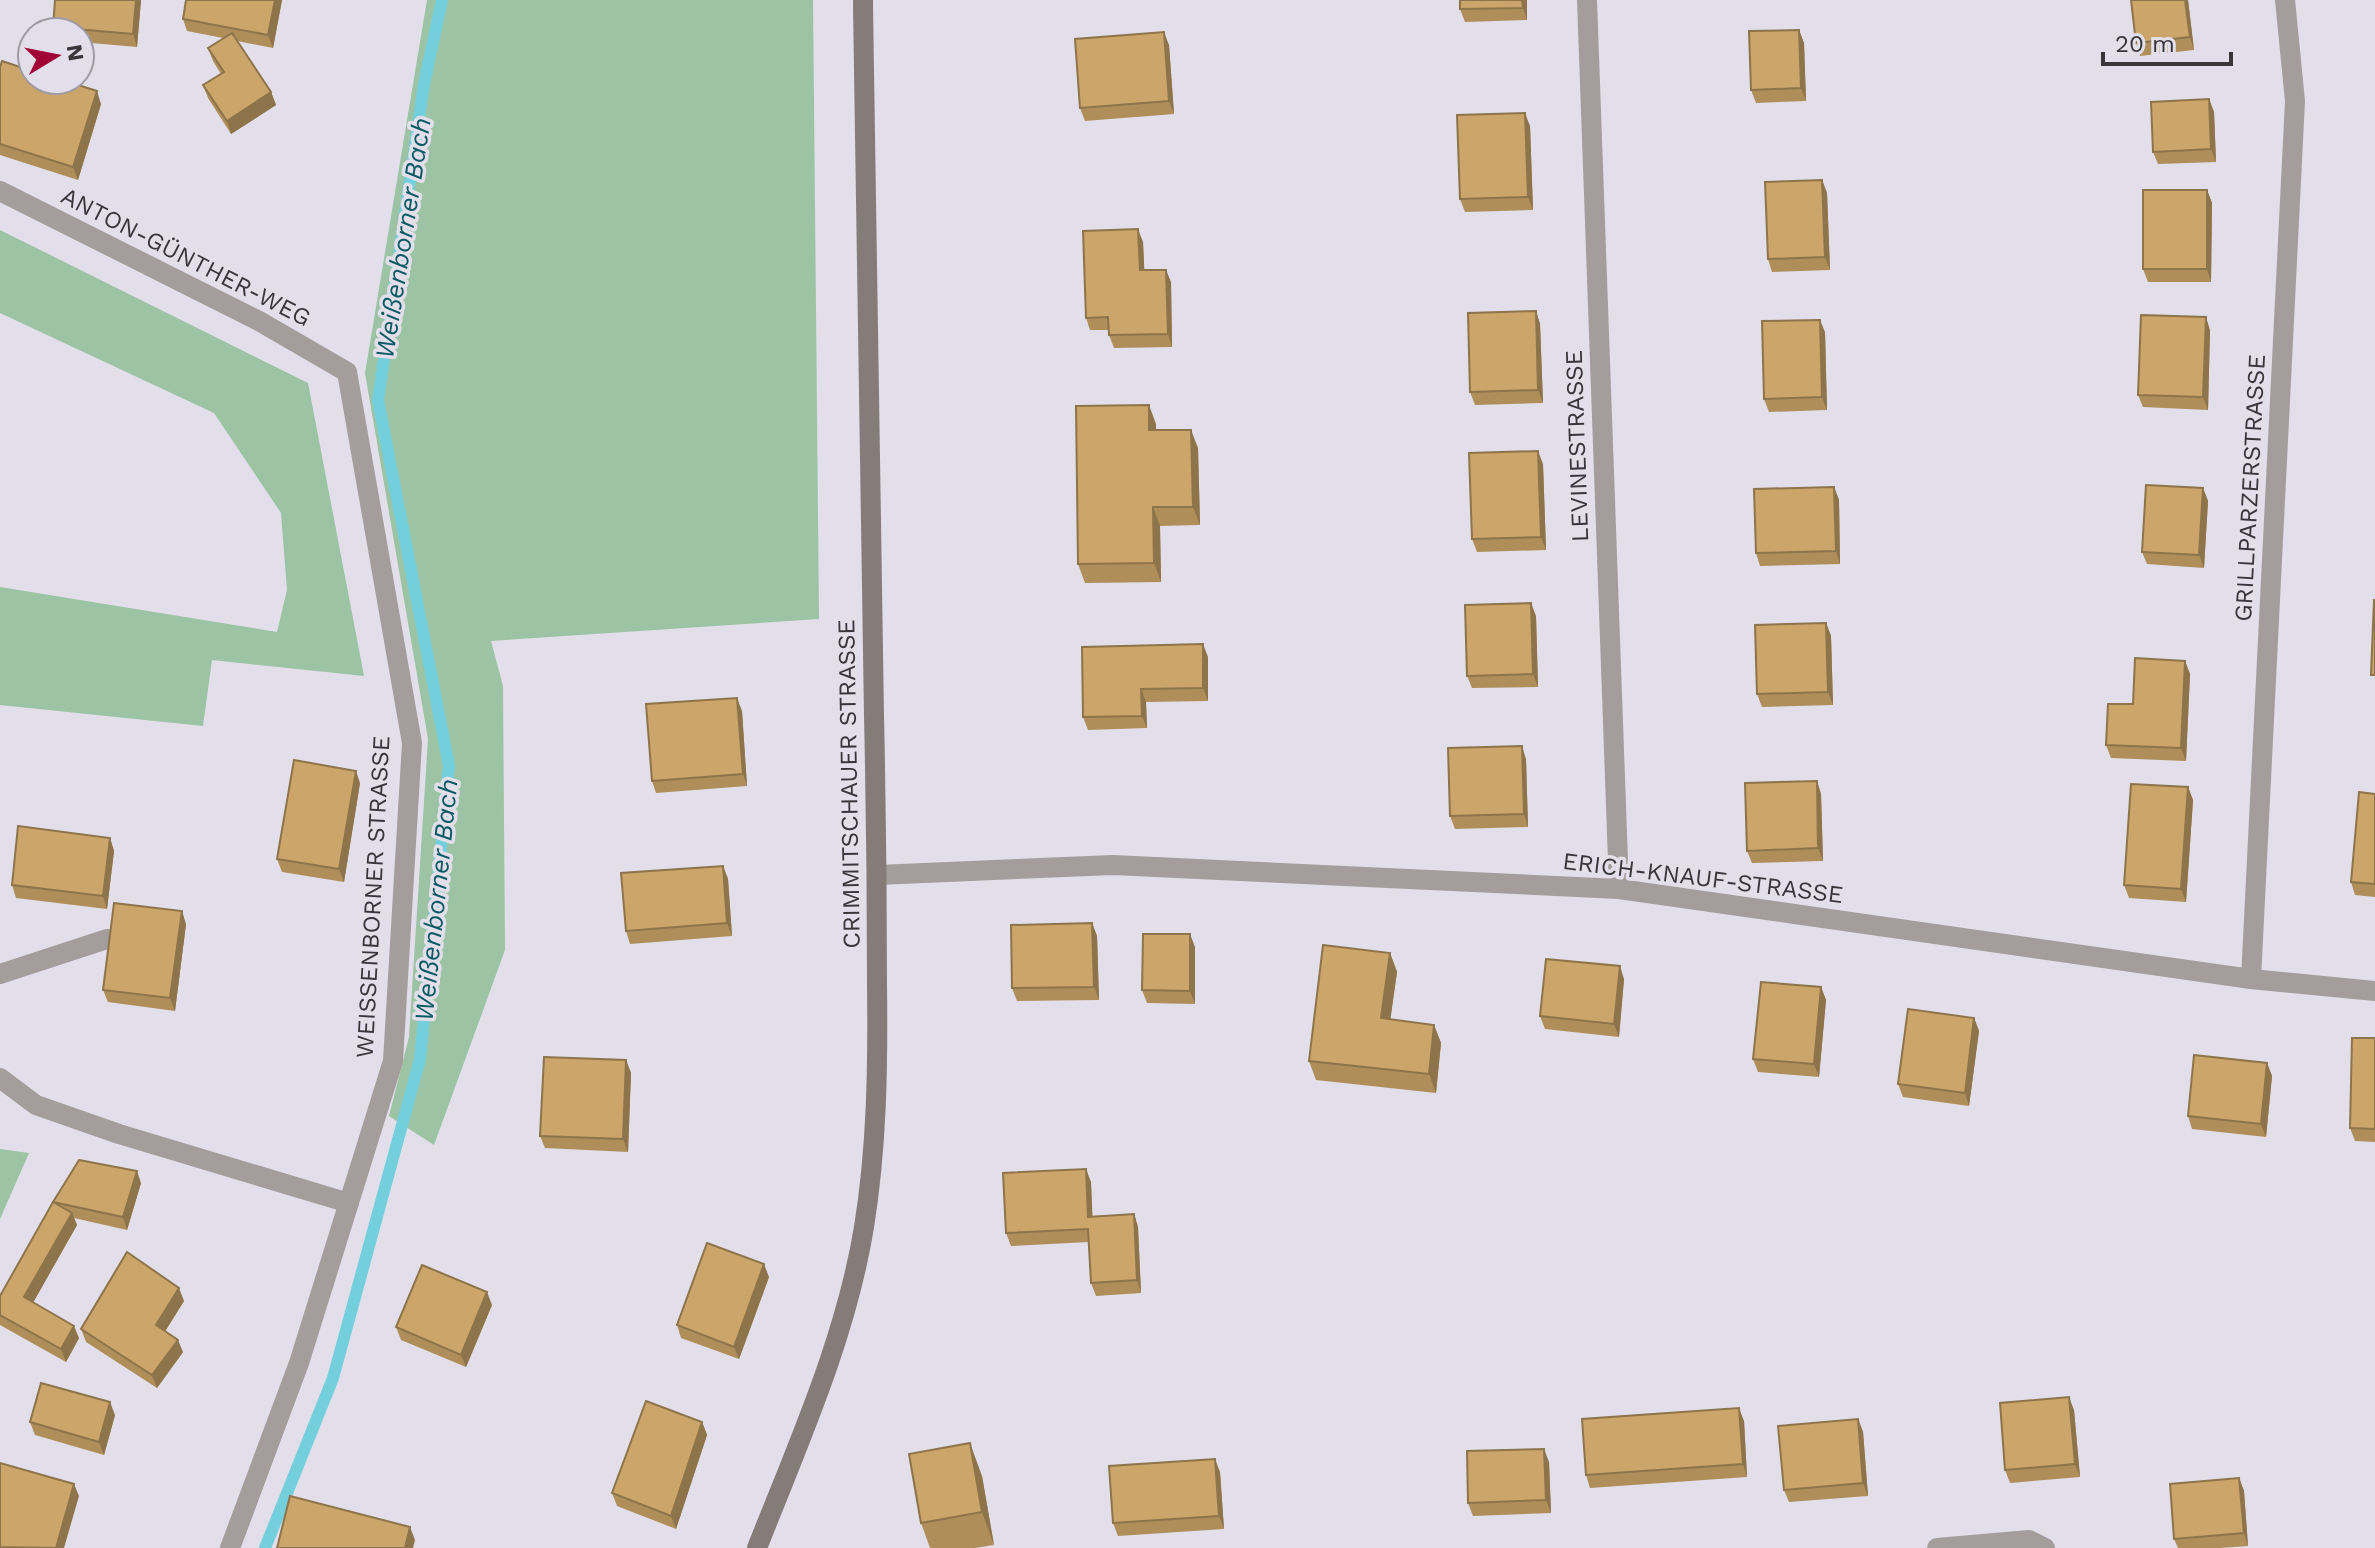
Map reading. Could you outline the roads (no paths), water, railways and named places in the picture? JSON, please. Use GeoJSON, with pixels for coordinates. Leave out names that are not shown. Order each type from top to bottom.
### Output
{"type":"FeatureCollection","features":[{"type":"Feature","properties":{"kind":"main road","name":"CRIMMITSCHAUER STRASSE"},"geometry":{"type":"LineString","coordinates":[[757,1548],[808,1419],[836,1336],[864,1229],[874,1139],[878,1051],[877,875],[866,363],[863,0]]}},
{"type":"Feature","properties":{"kind":"street","name":"LEVINESTRASSE"},"geometry":{"type":"LineString","coordinates":[[1587,0],[1619,889]]}},
{"type":"Feature","properties":{"kind":"street","name":"GRILLPARZERSTRASSE"},"geometry":{"type":"LineString","coordinates":[[2251,979],[2295,101],[2285,0]]}},
{"type":"Feature","properties":{"kind":"street","name":"ANTON-GÜNTHER-WEG"},"geometry":{"type":"LineString","coordinates":[[0,191],[259,321],[347,372]]}},
{"type":"Feature","properties":{"kind":"street","name":"WEISSENBORNER STRASSE"},"geometry":{"type":"LineString","coordinates":[[230,1548],[299,1363],[393,1061],[412,743],[347,372]]}},
{"type":"Feature","properties":{"kind":"street","name":"ERICH-KNAUF-STRASSE"},"geometry":{"type":"LineString","coordinates":[[877,875],[1113,865],[1619,889],[2251,979],[2375,991]]}},
{"type":"Feature","properties":{"kind":"street"},"geometry":{"type":"LineString","coordinates":[[0,974],[107,939]]}},
{"type":"Feature","properties":{"kind":"street"},"geometry":{"type":"LineString","coordinates":[[0,1078],[36,1105],[119,1134],[349,1203]]}},
{"type":"Feature","properties":{"kind":"street"},"geometry":{"type":"LineString","coordinates":[[1937,1548],[2029,1540],[2045,1548]]}},
{"type":"Feature","properties":{"kind":"waterway","name":"Weißenborner Bach"},"geometry":{"type":"LineString","coordinates":[[265,1548],[333,1378],[420,1059],[449,766],[378,400],[424,84],[442,0]]}}]}
